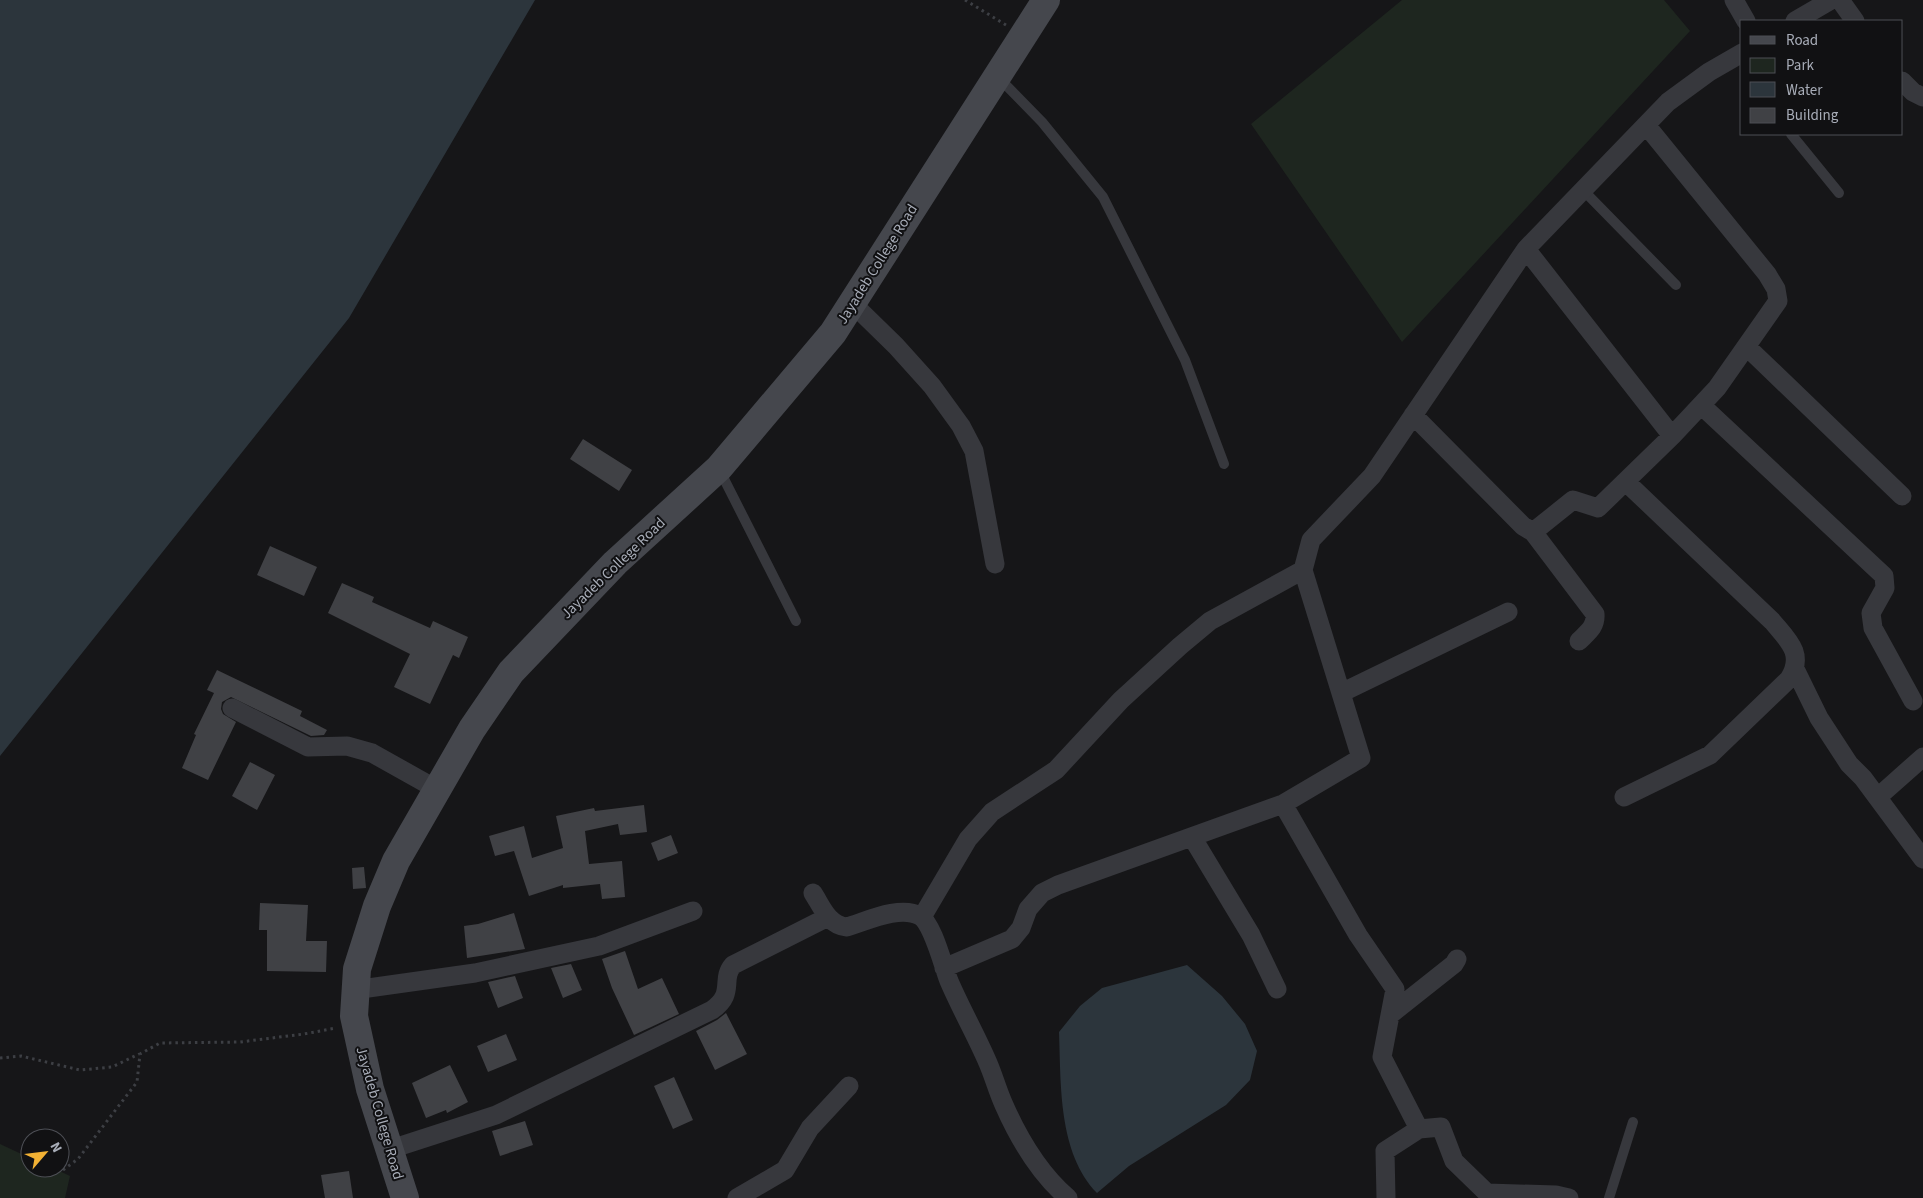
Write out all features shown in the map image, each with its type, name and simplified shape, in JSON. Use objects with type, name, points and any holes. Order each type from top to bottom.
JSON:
[{"type":"street","name":"Jayadeb College Road","points":[[405,1198],[391,1149],[370,1089],[356,1023],[354,990],[357,969],[381,897],[396,861],[472,729],[511,672],[615,563],[719,468],[833,333],[1046,0]]},
{"type":"street","points":[[1734,0],[1745,20]]},
{"type":"street","points":[[1797,20],[1831,0]]},
{"type":"street","points":[[1840,0],[1854,20]]},
{"type":"street","points":[[944,968],[1012,939],[1021,928],[1028,909],[1042,893],[1058,885],[1283,804],[1361,758],[1303,570],[1311,540],[1372,476],[1526,249],[1668,102],[1702,77],[1740,54]]},
{"type":"street","points":[[1903,82],[1913,92],[1923,97]]},
{"type":"street","points":[[1533,532],[1573,500],[1598,508],[1626,482],[1717,388],[1778,301],[1776,289],[1767,274],[1646,125]]},
{"type":"street","points":[[1526,249],[1672,436]]},
{"type":"street","points":[[852,303],[896,346],[932,386],[961,426],[974,451],[995,564]]},
{"type":"street","points":[[1747,347],[1902,496]]},
{"type":"street","points":[[1701,405],[1884,576],[1885,588],[1871,613],[1873,628],[1913,701]]},
{"type":"street","points":[[1413,416],[1523,526],[1533,532],[1595,614],[1596,621],[1593,628],[1579,641]]},
{"type":"street","points":[[1624,797],[1710,755],[1789,679],[1795,669],[1796,660],[1794,652],[1772,621],[1626,482]]},
{"type":"street","points":[[922,917],[968,839],[992,812],[1056,770],[1121,700],[1210,621],[1303,570]]},
{"type":"street","points":[[1341,693],[1508,612]]},
{"type":"street","points":[[1795,669],[1824,725],[1849,764],[1878,797],[1923,859]]},
{"type":"street","points":[[232,708],[308,747],[336,745],[367,751],[438,790]]},
{"type":"street","points":[[1878,797],[1923,757]]},
{"type":"street","points":[[1283,804],[1358,935],[1396,989],[1382,1057],[1419,1129]]},
{"type":"street","points":[[1192,838],[1250,935],[1277,989]]},
{"type":"street","points":[[814,893],[828,917],[838,926],[847,927],[897,913],[914,913],[922,917],[930,928],[962,1013],[988,1063],[1004,1106],[1029,1151],[1053,1185],[1068,1198]]},
{"type":"street","points":[[354,990],[475,973],[599,946],[693,911]]},
{"type":"street","points":[[391,1149],[496,1115],[712,1010],[725,997],[728,975],[733,965],[828,917]]},
{"type":"street","points":[[1391,1014],[1454,964],[1457,959]]},
{"type":"street","points":[[736,1198],[785,1170],[810,1128],[849,1086]]},
{"type":"street","points":[[1386,1198],[1386,1151],[1419,1129],[1441,1127],[1454,1161],[1486,1193],[1556,1195],[1569,1198]]},
{"type":"lane","points":[[997,76],[1042,122],[1103,197],[1185,360],[1224,464]]},
{"type":"lane","points":[[1792,135],[1839,193]]},
{"type":"lane","points":[[1583,190],[1676,285]]},
{"type":"lane","points":[[719,468],[735,496],[796,621]]},
{"type":"lane","points":[[1608,1198],[1633,1122]]},
{"type":"path","points":[[964,0],[1024,34]]},
{"type":"path","points":[[0,1058],[21,1056],[80,1070],[112,1067],[160,1043],[240,1042],[304,1034],[356,1023]]},
{"type":"path","points":[[70,1165],[78,1160],[137,1082],[140,1054]]},
{"type":"green space","points":[[1402,0],[1664,0],[1690,31],[1402,342],[1251,124]]},
{"type":"green space","points":[[0,1144],[20,1153],[20,1178],[70,1178],[65,1198],[0,1198]]},
{"type":"water","points":[[0,0],[535,0],[349,318],[0,756]]},
{"type":"water","points":[[1187,965],[1222,996],[1245,1024],[1257,1051],[1250,1080],[1226,1105],[1129,1166],[1097,1193],[1084,1177],[1068,1138],[1060,1073],[1059,1032],[1080,1006],[1102,988]]},
{"type":"building","points":[[583,439],[632,470],[619,491],[570,459]]},
{"type":"building","points":[[270,546],[317,567],[304,596],[257,575]]},
{"type":"building","points":[[342,583],[374,597],[372,602],[430,628],[433,621],[468,637],[459,658],[453,655],[430,704],[394,687],[410,654],[328,613]]},
{"type":"building","points":[[217,670],[302,711],[300,716],[327,730],[324,735],[311,736],[231,697],[222,702],[221,709],[223,714],[236,722],[208,780],[182,768],[196,735],[194,734],[214,693],[207,690]]},
{"type":"building","points":[[250,762],[275,775],[257,810],[232,796]]},
{"type":"building","points":[[644,805],[647,832],[620,835],[618,824],[585,831],[589,864],[622,861],[625,897],[602,899],[600,884],[563,888],[563,885],[529,896],[514,851],[495,856],[489,836],[524,826],[532,858],[563,848],[556,816],[594,808],[595,811]]},
{"type":"building","points":[[671,835],[678,853],[658,861],[651,843]]},
{"type":"building","points":[[364,867],[366,888],[353,889],[352,868]]},
{"type":"building","points":[[260,903],[308,905],[306,941],[327,941],[326,972],[267,971],[267,930],[259,930]]},
{"type":"building","points":[[514,913],[525,949],[467,958],[464,926],[478,924]]},
{"type":"building","points":[[625,951],[638,989],[662,978],[679,1014],[634,1035],[612,988],[602,959]]},
{"type":"building","points":[[571,964],[582,990],[563,998],[551,968]]},
{"type":"building","points":[[515,976],[523,998],[498,1008],[488,982]]},
{"type":"building","points":[[726,1013],[747,1054],[715,1070],[696,1031]]},
{"type":"building","points":[[506,1034],[517,1060],[488,1072],[477,1046]]},
{"type":"building","points":[[450,1065],[468,1102],[447,1113],[446,1110],[426,1118],[412,1083]]},
{"type":"building","points":[[674,1077],[693,1120],[673,1129],[654,1086]]},
{"type":"building","points":[[525,1121],[533,1145],[500,1156],[492,1131]]},
{"type":"building","points":[[349,1171],[353,1198],[325,1198],[321,1175]]}]
